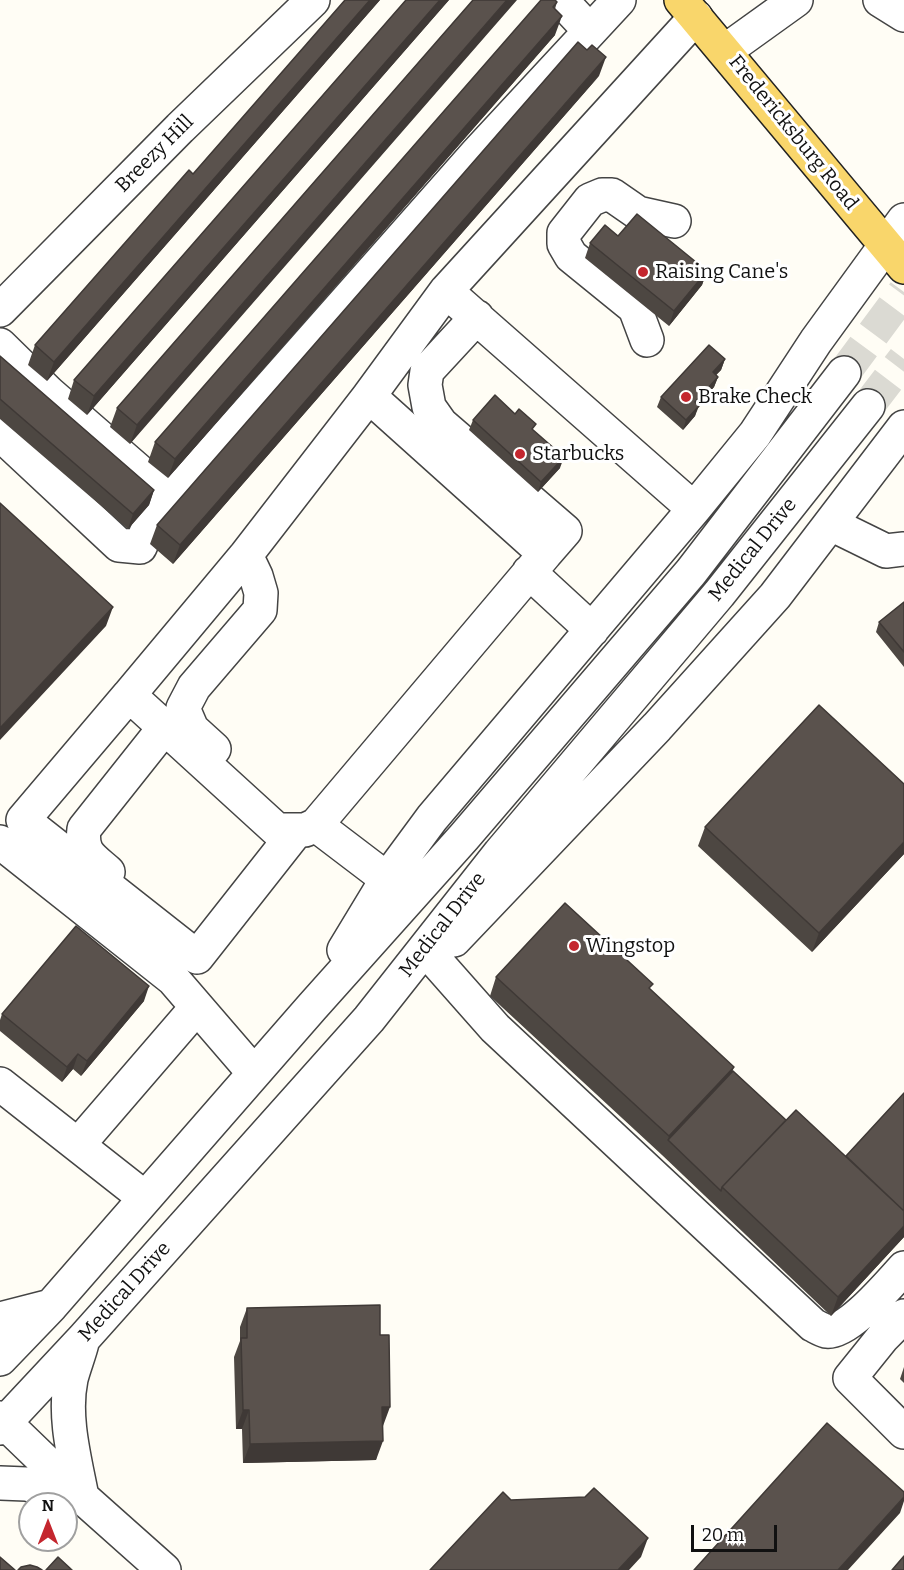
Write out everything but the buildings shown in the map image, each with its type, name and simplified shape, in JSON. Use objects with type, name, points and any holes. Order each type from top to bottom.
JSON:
[{"type":"main road","name":"Fredericksburg Road","points":[[688,8],[895,257]]},
{"type":"street","name":"Breezy Hill","points":[[0,310],[180,128],[313,0]]},
{"type":"street","points":[[561,0],[590,31]]},
{"type":"street","points":[[0,345],[49,393],[156,486],[182,487],[478,152],[619,0]]},
{"type":"street","points":[[725,51],[796,0]]},
{"type":"street","points":[[880,0],[904,15]]},
{"type":"street","points":[[186,949],[23,820],[246,555],[369,396],[446,291],[688,8]]},
{"type":"street","points":[[647,340],[635,308],[571,256],[564,244],[564,233],[590,200],[602,195],[612,195],[638,213],[674,221]]},
{"type":"street","points":[[312,1007],[355,930],[387,879],[432,818],[755,434],[816,340],[895,257],[904,220]]},
{"type":"street","points":[[446,291],[694,509]]},
{"type":"street","points":[[477,318],[427,371],[425,385],[429,407],[546,552],[592,630]]},
{"type":"street","name":"Medical Drive","points":[[0,1359],[51,1306],[464,837],[691,572],[844,373]]},
{"type":"street","points":[[369,396],[546,552]]},
{"type":"street","name":"Medical Drive","points":[[2,1423],[84,1338],[369,1019],[507,844],[719,594],[868,405]]},
{"type":"street","points":[[369,1019],[468,927],[657,727],[775,596],[904,427]]},
{"type":"street","points":[[0,434],[119,545],[140,547],[166,487]]},
{"type":"street","points":[[831,524],[886,551],[904,549]]},
{"type":"street","points":[[186,949],[306,828],[546,552]]},
{"type":"street","points":[[246,555],[261,593],[260,610],[194,687],[183,708],[192,729],[306,828],[387,879]]},
{"type":"street","points":[[129,695],[277,830],[306,828]]},
{"type":"street","points":[[165,727],[84,829],[82,843],[88,855],[168,921],[186,949]]},
{"type":"street","points":[[0,842],[173,979],[254,1073]]},
{"type":"street","points":[[434,958],[495,1028],[813,1325],[827,1331],[838,1329],[863,1312],[904,1268]]},
{"type":"street","points":[[78,1145],[197,1007]]},
{"type":"street","points":[[0,1084],[145,1198]]},
{"type":"street","points":[[0,1319],[51,1306]]},
{"type":"street","points":[[904,1316],[850,1378],[904,1432]]},
{"type":"street","points":[[82,1497],[74,1453],[69,1399],[71,1379],[84,1338]]},
{"type":"street","points":[[2,1423],[164,1570]]},
{"type":"street","points":[[0,1483],[26,1484],[82,1497]]},
{"type":"tunnel","points":[[844,373],[904,292]]},
{"type":"tunnel","points":[[868,406],[904,359]]},
{"type":"place","name":"Raising Cane's","points":[[643,272]]},
{"type":"place","name":"Brake Check","points":[[686,397]]},
{"type":"place","name":"Starbucks","points":[[520,454]]},
{"type":"place","name":"Wingstop","points":[[574,946]]}]
